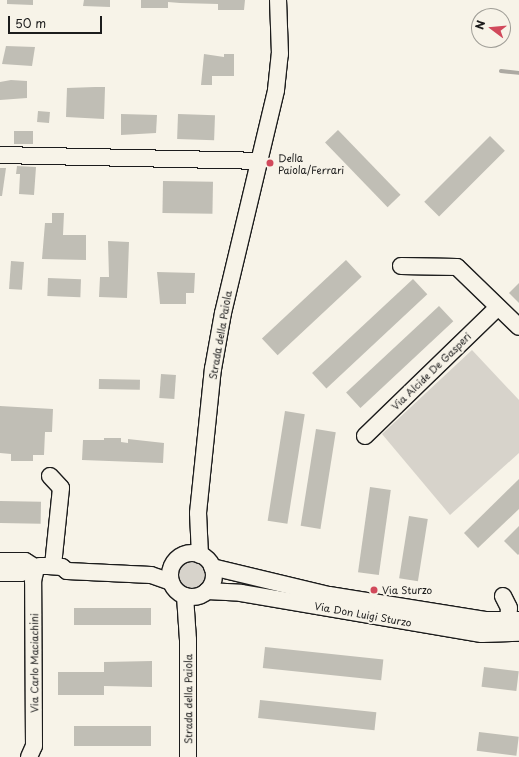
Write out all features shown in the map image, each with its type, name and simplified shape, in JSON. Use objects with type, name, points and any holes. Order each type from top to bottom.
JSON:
[{"type":"street","name":"Strada della Paiola","points":[[200,555],[198,513],[213,369],[223,313],[276,90],[280,54],[278,0]]},
{"type":"street","points":[[0,155],[260,161]]},
{"type":"street","points":[[401,266],[457,267],[519,327]]},
{"type":"street","name":"Via Alcide De Gasperi","points":[[365,436],[498,307]]},
{"type":"street","points":[[50,476],[61,488],[57,567]]},
{"type":"street","name":"Strada della Paiola","points":[[180,557],[198,513]]},
{"type":"street","points":[[0,573],[21,573],[36,568],[57,567],[67,571],[151,575],[171,582],[184,596],[205,593],[214,575],[212,567],[200,555],[180,557],[152,565],[68,561],[57,567]]},
{"type":"street","points":[[171,582],[171,568],[180,557]]},
{"type":"street","points":[[0,561],[26,561],[36,568]]},
{"type":"street","name":"Via Don Luigi Sturzo","points":[[212,567],[329,595],[485,620],[513,620]]},
{"type":"street","name":"Via Carlo Maciachini","points":[[29,757],[34,746],[33,581],[36,568]]},
{"type":"street","name":"Strada della Paiola","points":[[188,640],[205,593]]},
{"type":"street","name":"Via Don Luigi Sturzo","points":[[205,593],[241,593],[482,634],[519,633]]},
{"type":"street","name":"Strada della Paiola","points":[[184,596],[188,640],[188,757]]},
{"type":"street","points":[[513,620],[503,596],[519,602]]},
{"type":"shaded area","points":[[472,350],[519,400],[519,453],[450,515],[382,434]]},
{"type":"shaded area","points":[[192,562],[202,566],[206,576],[202,586],[192,590],[182,586],[178,576],[182,566]]},
{"type":"building","points":[[7,0],[33,0],[33,5],[7,4]]},
{"type":"building","points":[[84,0],[110,0],[110,7],[83,6]]},
{"type":"building","points":[[141,0],[245,0],[244,10],[218,10],[218,4],[168,2],[168,8],[141,8]]},
{"type":"building","points":[[6,46],[35,47],[32,66],[2,64]]},
{"type":"building","points":[[204,54],[224,57],[224,54],[234,54],[234,76],[212,76],[212,85],[201,85]]},
{"type":"building","points":[[11,80],[27,81],[27,98],[0,100],[0,82]]},
{"type":"building","points":[[105,87],[104,119],[66,117],[67,88]]},
{"type":"building","points":[[38,111],[50,112],[49,123],[37,122]]},
{"type":"building","points":[[121,114],[157,115],[156,133],[121,135]]},
{"type":"building","points":[[178,114],[215,115],[214,140],[177,139]]},
{"type":"building","points":[[338,130],[401,195],[388,207],[325,143]]},
{"type":"building","points":[[14,131],[33,131],[33,144],[14,144]]},
{"type":"building","points":[[490,136],[505,151],[439,217],[424,202]]},
{"type":"building","points":[[17,166],[36,167],[34,195],[19,194],[20,174],[16,174]]},
{"type":"building","points":[[0,168],[6,168],[2,196],[0,196]]},
{"type":"building","points":[[163,181],[213,182],[212,214],[162,213]]},
{"type":"building","points":[[52,213],[64,213],[63,235],[86,235],[86,260],[42,259],[45,223],[52,223]]},
{"type":"building","points":[[108,241],[129,242],[127,298],[99,297],[100,277],[109,277]]},
{"type":"building","points":[[346,260],[362,277],[278,355],[262,338]]},
{"type":"building","points":[[11,261],[24,262],[22,290],[9,289]]},
{"type":"building","points":[[157,272],[195,273],[194,293],[186,293],[186,304],[160,304]]},
{"type":"building","points":[[48,278],[81,279],[80,297],[47,296]]},
{"type":"building","points":[[413,279],[427,294],[326,388],[312,373]]},
{"type":"building","points":[[519,283],[519,303],[509,293]]},
{"type":"building","points":[[439,306],[453,321],[360,408],[346,393]]},
{"type":"building","points":[[161,374],[176,375],[174,399],[159,398]]},
{"type":"building","points":[[99,379],[140,380],[140,390],[99,389]]},
{"type":"building","points":[[0,406],[53,409],[52,432],[45,432],[44,455],[33,455],[33,461],[11,461],[11,454],[0,453]]},
{"type":"building","points":[[285,411],[305,414],[287,524],[268,521]]},
{"type":"building","points":[[316,429],[336,432],[320,529],[301,526]]},
{"type":"building","points":[[104,438],[121,438],[121,442],[128,443],[128,439],[164,443],[163,463],[82,460],[83,440],[104,440]]},
{"type":"building","points":[[519,479],[519,509],[478,548],[464,533]]},
{"type":"building","points":[[370,487],[391,490],[379,575],[358,572]]},
{"type":"building","points":[[0,501],[41,502],[41,524],[0,523]]},
{"type":"building","points":[[409,516],[428,519],[418,581],[399,578]]},
{"type":"building","points":[[519,526],[519,554],[518,555],[504,541]]},
{"type":"building","points":[[74,608],[151,608],[151,625],[74,625]]},
{"type":"building","points":[[265,647],[383,659],[381,680],[263,668]]},
{"type":"building","points":[[152,661],[152,687],[104,686],[104,695],[58,695],[58,672],[104,672],[104,662]]},
{"type":"building","points":[[484,667],[519,671],[516,691],[482,687]]},
{"type":"building","points":[[260,700],[376,712],[374,730],[258,718]]},
{"type":"building","points":[[74,726],[151,726],[151,746],[74,746]]},
{"type":"building","points":[[479,732],[519,737],[516,756],[477,751]]},
{"type":"waterway","points":[[501,71],[519,73]]},
{"type":"place","name":"Della Paiola/Ferrari","points":[[270,163]]},
{"type":"place","name":"Via Sturzo","points":[[374,590]]}]
